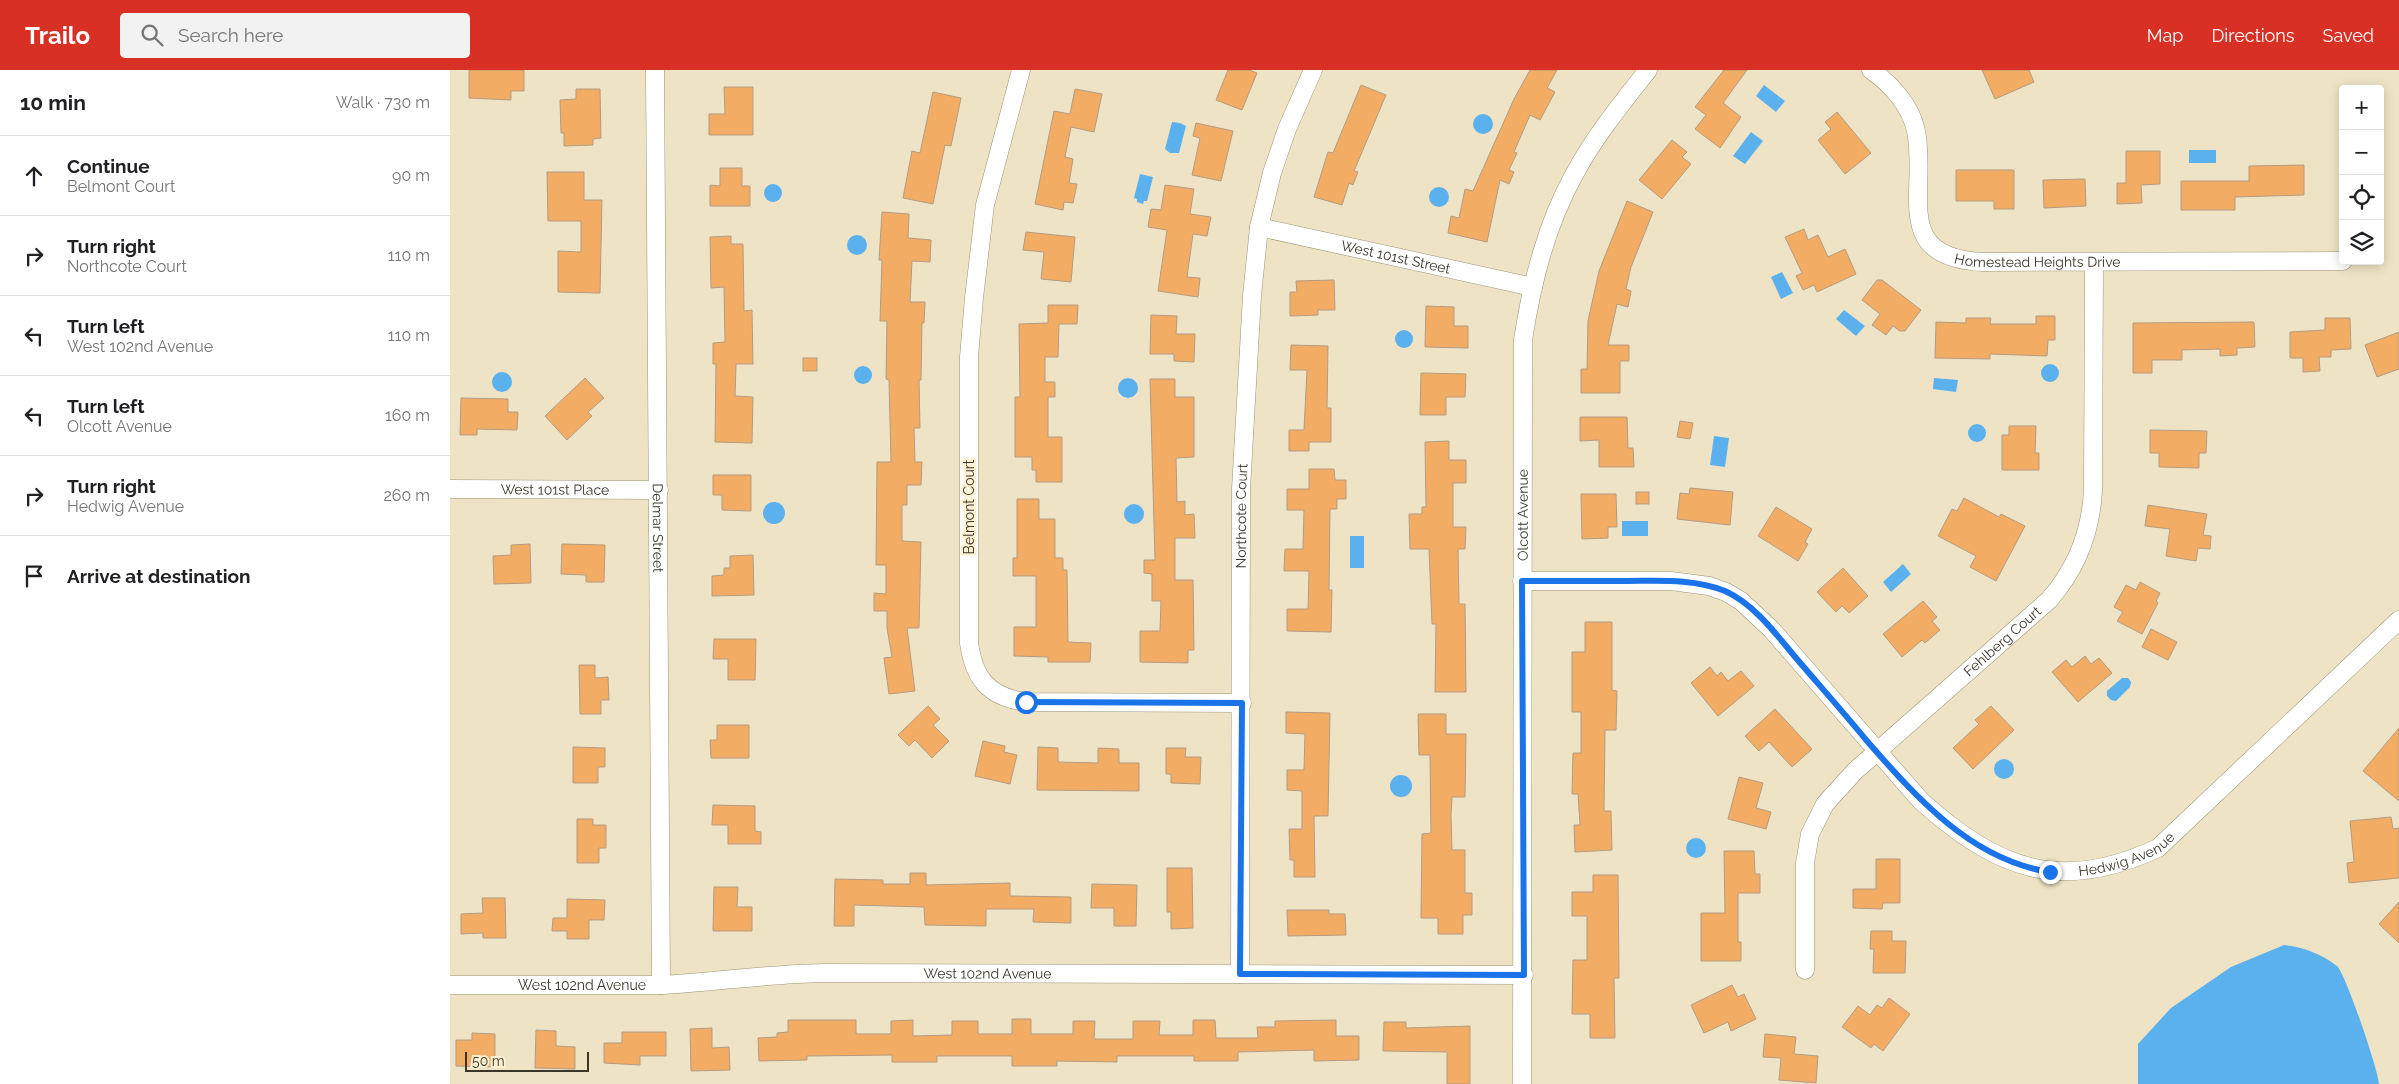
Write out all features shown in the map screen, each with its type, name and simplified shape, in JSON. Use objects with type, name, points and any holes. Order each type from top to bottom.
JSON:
[{"type":"street","name":"Delmar Street","points":[[655,70],[661,985]]},
{"type":"street","name":"Belmont Court","points":[[1021,70],[985,205],[969,357],[969,643],[972,662],[980,680],[992,690],[1010,700],[1242,703]]},
{"type":"street","name":"Northcote Court","points":[[1240,974],[1241,489],[1250,316],[1259,227],[1272,173],[1287,129],[1313,70]]},
{"type":"street","name":"Olcott Avenue","points":[[1522,1084],[1524,975],[1523,340],[1533,287],[1551,224],[1576,171],[1610,118],[1648,70]]},
{"type":"street","name":"Homestead Heights Drive","points":[[1872,70],[1894,90],[1912,118],[1918,143],[1918,215],[1921,229],[1936,250],[1947,257],[1971,262],[2339,261]]},
{"type":"street","name":"West 101st Street","points":[[1259,227],[1533,287]]},
{"type":"street","name":"Fehlberg Court","points":[[1805,970],[1804,864],[1810,834],[1816,818],[1832,793],[2049,600],[2077,562],[2088,526],[2093,490],[2094,262]]},
{"type":"street","name":"West 101st Place","points":[[450,489],[659,490]]},
{"type":"street","name":"Hedwig Avenue","points":[[1522,581],[1671,581],[1709,586],[1726,592],[1748,607],[1771,629],[1877,752],[1935,813],[1961,834],[1991,853],[2022,865],[2050,872],[2081,871],[2115,865],[2158,848],[2174,835],[2399,620]]},
{"type":"street","name":"West 102nd Avenue","points":[[450,985],[661,985],[801,974],[1524,975]]},
{"type":"water","points":[[1764,85],[1785,101],[1776,112],[1756,96]]},
{"type":"water","points":[[1483,114],[1490,117],[1493,124],[1490,131],[1483,134],[1476,131],[1473,124],[1476,117]]},
{"type":"water","points":[[1172,122],[1186,126],[1179,153],[1170,153],[1165,149]]},
{"type":"water","points":[[1751,132],[1763,141],[1745,164],[1733,156]]},
{"type":"water","points":[[2189,150],[2216,150],[2216,163],[2189,163]]},
{"type":"water","points":[[1140,174],[1153,177],[1147,201],[1144,201],[1143,204],[1137,202],[1137,199],[1134,198]]},
{"type":"water","points":[[769,184],[777,184],[782,189],[780,200],[769,202],[764,197],[764,189]]},
{"type":"water","points":[[1439,187],[1446,190],[1449,197],[1446,204],[1439,207],[1432,204],[1429,197],[1432,190]]},
{"type":"water","points":[[857,235],[864,238],[867,245],[864,252],[857,255],[850,252],[847,245],[850,238]]},
{"type":"water","points":[[1782,272],[1793,293],[1781,299],[1771,277]]},
{"type":"water","points":[[1844,310],[1865,326],[1856,336],[1836,319]]},
{"type":"water","points":[[1400,330],[1408,330],[1413,335],[1411,346],[1400,348],[1395,343],[1395,335]]},
{"type":"water","points":[[2050,364],[2056,367],[2059,373],[2056,379],[2050,382],[2044,379],[2041,373],[2044,367]]},
{"type":"water","points":[[859,366],[867,366],[872,371],[870,382],[859,384],[854,379],[854,371]]},
{"type":"water","points":[[502,372],[509,375],[512,382],[509,389],[502,392],[495,389],[492,382],[495,375]]},
{"type":"water","points":[[1128,378],[1135,381],[1138,388],[1135,395],[1128,398],[1121,395],[1118,388],[1121,381]]},
{"type":"water","points":[[1934,378],[1958,380],[1956,392],[1933,389]]},
{"type":"water","points":[[1973,424],[1981,424],[1986,429],[1984,440],[1973,442],[1968,437],[1968,429]]},
{"type":"water","points":[[1714,436],[1729,438],[1725,467],[1710,465]]},
{"type":"water","points":[[774,502],[782,505],[785,513],[782,521],[774,524],[766,521],[763,513],[766,505]]},
{"type":"water","points":[[1134,504],[1141,507],[1144,514],[1141,521],[1134,524],[1127,521],[1124,514],[1127,507]]},
{"type":"water","points":[[1622,521],[1648,521],[1648,536],[1622,536]]},
{"type":"water","points":[[1350,536],[1364,536],[1364,568],[1350,568]]},
{"type":"water","points":[[1903,564],[1911,574],[1891,592],[1883,582]]},
{"type":"water","points":[[2122,678],[2128,678],[2131,682],[2130,687],[2116,701],[2111,700],[2107,696],[2107,691]]},
{"type":"water","points":[[2004,759],[2011,762],[2014,769],[2011,776],[2004,779],[1997,776],[1994,769],[1997,762]]},
{"type":"water","points":[[1397,775],[1405,775],[1412,782],[1412,790],[1405,797],[1397,797],[1390,790],[1390,782]]},
{"type":"water","points":[[1696,838],[1703,841],[1706,848],[1703,855],[1696,858],[1689,855],[1686,848],[1689,841]]},
{"type":"water","points":[[2284,945],[2312,952],[2337,966],[2347,985],[2361,1023],[2374,1061],[2379,1084],[2138,1084],[2138,1044],[2171,1008],[2231,967]]},
{"type":"building","points":[[469,70],[524,70],[524,91],[511,91],[511,100],[469,98]]},
{"type":"building","points":[[1228,70],[1249,70],[1257,73],[1242,110],[1216,100]]},
{"type":"building","points":[[1530,70],[1557,70],[1547,88],[1555,92],[1540,120],[1530,115],[1514,152],[1517,153],[1509,170],[1514,172],[1509,184],[1500,180],[1487,242],[1448,233],[1451,216],[1459,218],[1465,189],[1473,191],[1514,99]]},
{"type":"building","points":[[1724,70],[1747,70],[1723,103],[1741,117],[1720,148],[1695,129],[1706,115],[1695,107]]},
{"type":"building","points":[[1982,70],[2029,70],[2034,82],[1995,99]]},
{"type":"building","points":[[1361,85],[1386,95],[1354,171],[1358,172],[1353,185],[1349,183],[1342,205],[1314,197],[1328,152],[1333,153]]},
{"type":"building","points":[[724,87],[753,87],[753,135],[709,135],[709,114],[725,114]]},
{"type":"building","points":[[576,89],[600,89],[601,138],[593,139],[593,145],[564,146],[564,133],[561,133],[560,100],[576,99]]},
{"type":"building","points":[[1075,89],[1102,94],[1094,132],[1071,127],[1065,157],[1073,159],[1069,183],[1077,184],[1073,203],[1064,202],[1063,210],[1035,204],[1054,111],[1070,114]]},
{"type":"building","points":[[933,92],[961,98],[951,146],[945,145],[933,204],[903,198],[912,151],[920,153]]},
{"type":"building","points":[[1837,112],[1871,153],[1845,174],[1818,140],[1831,129],[1825,122]]},
{"type":"building","points":[[1196,123],[1233,131],[1221,181],[1192,175],[1200,138],[1193,136]]},
{"type":"building","points":[[1672,140],[1687,152],[1682,157],[1691,164],[1662,199],[1639,180]]},
{"type":"building","points":[[2126,151],[2160,151],[2160,184],[2141,185],[2142,203],[2117,204],[2117,183],[2126,183]]},
{"type":"building","points":[[2304,165],[2304,195],[2235,197],[2235,210],[2181,210],[2181,181],[2249,181],[2249,166]]},
{"type":"building","points":[[720,168],[742,168],[742,186],[750,186],[750,206],[710,206],[710,185],[720,186]]},
{"type":"building","points":[[1956,170],[2014,170],[2014,209],[1994,209],[1994,201],[1956,201]]},
{"type":"building","points":[[547,172],[584,172],[584,200],[602,200],[600,293],[558,292],[558,251],[581,252],[581,221],[548,221]]},
{"type":"building","points":[[2085,179],[2086,206],[2044,208],[2043,180]]},
{"type":"building","points":[[1165,185],[1194,189],[1190,214],[1211,217],[1207,236],[1193,234],[1187,277],[1200,278],[1198,297],[1158,291],[1167,230],[1148,227],[1151,209],[1161,210]]},
{"type":"building","points":[[1627,201],[1653,212],[1631,267],[1626,289],[1631,291],[1628,307],[1617,304],[1608,345],[1629,345],[1629,361],[1620,361],[1620,393],[1581,393],[1581,369],[1587,369],[1588,321],[1599,271]]},
{"type":"building","points":[[882,212],[909,214],[908,238],[931,240],[930,262],[912,261],[910,302],[925,302],[924,323],[922,323],[921,380],[919,380],[920,428],[914,428],[915,462],[922,462],[921,485],[907,485],[907,505],[902,505],[902,541],[921,542],[919,628],[907,628],[915,691],[889,694],[884,658],[892,657],[887,628],[887,611],[874,611],[874,593],[886,594],[886,565],[876,565],[877,462],[891,462],[889,380],[886,379],[887,321],[880,321],[882,260],[879,260]]},
{"type":"building","points":[[1804,229],[1808,240],[1818,235],[1828,257],[1845,249],[1856,274],[1817,292],[1814,285],[1803,290],[1796,276],[1802,273],[1785,237]]},
{"type":"building","points":[[1026,232],[1075,237],[1071,282],[1041,279],[1044,252],[1023,250]]},
{"type":"building","points":[[731,236],[731,244],[743,244],[744,311],[752,310],[753,364],[736,364],[735,396],[753,397],[752,443],[715,442],[716,364],[713,364],[713,343],[725,342],[724,287],[711,288],[710,237]]},
{"type":"building","points":[[1334,280],[1335,310],[1318,310],[1318,315],[1290,316],[1290,292],[1297,292],[1296,281]]},
{"type":"building","points":[[1877,280],[1882,280],[1921,310],[1905,331],[1900,331],[1893,326],[1886,335],[1872,325],[1880,314],[1862,300]]},
{"type":"building","points":[[1048,305],[1078,305],[1077,324],[1059,324],[1058,357],[1045,357],[1045,382],[1055,382],[1055,397],[1048,397],[1048,437],[1062,437],[1062,482],[1036,482],[1036,470],[1032,470],[1032,457],[1015,457],[1015,397],[1020,397],[1019,324],[1048,323]]},
{"type":"building","points":[[1426,306],[1454,307],[1454,326],[1468,326],[1468,348],[1425,347]]},
{"type":"building","points":[[1151,315],[1177,316],[1176,334],[1195,334],[1194,362],[1174,361],[1174,354],[1150,354]]},
{"type":"building","points":[[2036,316],[2055,316],[2055,340],[2048,340],[2047,356],[1990,354],[1990,359],[1935,358],[1936,322],[1966,323],[1966,318],[1991,318],[1990,324],[2036,324]]},
{"type":"building","points":[[2325,318],[2350,318],[2351,349],[2331,350],[2331,357],[2319,357],[2320,371],[2303,372],[2303,358],[2290,358],[2290,332],[2325,330]]},
{"type":"building","points":[[2254,322],[2255,347],[2237,348],[2237,355],[2220,356],[2220,349],[2182,350],[2182,360],[2152,360],[2152,373],[2133,373],[2133,323]]},
{"type":"building","points":[[2399,332],[2399,369],[2377,377],[2365,345]]},
{"type":"building","points":[[1291,345],[1328,346],[1327,408],[1331,408],[1331,442],[1309,442],[1309,451],[1289,451],[1289,430],[1304,430],[1307,370],[1290,370]]},
{"type":"building","points":[[803,358],[817,358],[817,371],[803,371]]},
{"type":"building","points":[[1421,373],[1466,374],[1465,397],[1446,397],[1446,415],[1420,415]]},
{"type":"building","points":[[585,378],[604,398],[588,412],[592,416],[567,440],[545,416]]},
{"type":"building","points":[[1150,379],[1175,379],[1175,397],[1194,397],[1194,457],[1176,458],[1177,502],[1185,501],[1185,515],[1194,514],[1195,538],[1175,538],[1175,580],[1193,580],[1194,650],[1188,650],[1188,663],[1140,662],[1140,631],[1160,631],[1161,601],[1152,601],[1152,574],[1144,573],[1144,560],[1155,560]]},
{"type":"building","points":[[461,398],[508,399],[508,412],[518,412],[517,430],[477,429],[477,435],[460,435]]},
{"type":"building","points":[[1580,417],[1627,417],[1628,448],[1633,448],[1634,467],[1599,467],[1599,440],[1580,441]]},
{"type":"building","points":[[1680,421],[1693,423],[1690,439],[1677,437]]},
{"type":"building","points":[[2009,426],[2036,426],[2035,453],[2039,453],[2039,470],[2002,470],[2002,435],[2009,435]]},
{"type":"building","points":[[2150,430],[2207,431],[2206,453],[2199,453],[2199,468],[2159,467],[2159,453],[2150,453]]},
{"type":"building","points":[[1449,441],[1449,460],[1466,460],[1466,483],[1453,483],[1453,527],[1466,527],[1465,549],[1458,549],[1459,604],[1465,604],[1466,692],[1435,692],[1436,624],[1432,624],[1429,549],[1410,549],[1409,514],[1422,514],[1422,507],[1426,507],[1425,442]]},
{"type":"building","points":[[1309,469],[1334,469],[1335,480],[1346,480],[1346,499],[1337,499],[1337,509],[1330,509],[1329,590],[1332,590],[1331,632],[1287,631],[1287,609],[1308,609],[1309,571],[1284,571],[1285,549],[1303,549],[1304,510],[1287,510],[1287,489],[1309,489]]},
{"type":"building","points":[[713,475],[751,475],[751,511],[722,510],[722,495],[713,495]]},
{"type":"building","points":[[1690,488],[1733,492],[1730,525],[1677,519],[1680,493],[1689,494]]},
{"type":"building","points":[[1636,492],[1649,492],[1649,504],[1636,504]]},
{"type":"building","points":[[1581,494],[1616,494],[1617,527],[1608,527],[1608,538],[1582,539]]},
{"type":"building","points":[[1964,498],[1999,517],[2001,514],[2025,526],[1996,581],[1970,567],[1976,556],[1938,536],[1952,509],[1957,511]]},
{"type":"building","points":[[1017,499],[1039,499],[1039,519],[1055,519],[1055,558],[1063,558],[1063,570],[1067,570],[1068,642],[1091,643],[1090,662],[1048,662],[1048,657],[1014,656],[1014,627],[1036,627],[1036,576],[1013,576],[1013,558],[1017,558]]},
{"type":"building","points":[[2148,505],[2207,514],[2203,535],[2211,536],[2210,549],[2198,548],[2196,561],[2166,556],[2170,529],[2145,526]]},
{"type":"building","points":[[1776,507],[1812,529],[1805,542],[1808,544],[1798,561],[1758,536]]},
{"type":"building","points":[[530,544],[531,583],[494,584],[493,556],[511,555],[511,545]]},
{"type":"building","points":[[562,544],[605,545],[604,582],[586,582],[586,575],[561,574]]},
{"type":"building","points":[[753,555],[754,595],[712,596],[712,576],[724,575],[724,568],[730,568],[730,556]]},
{"type":"building","points":[[1843,568],[1868,596],[1849,613],[1842,606],[1836,612],[1817,592]]},
{"type":"building","points":[[2140,582],[2160,593],[2156,601],[2158,603],[2142,634],[2117,621],[2123,612],[2114,607],[2126,585],[2136,590]]},
{"type":"building","points":[[1923,601],[1937,617],[1932,621],[1940,630],[1925,643],[1922,640],[1902,657],[1883,634]]},
{"type":"building","points":[[1585,622],[1612,622],[1612,690],[1617,691],[1616,730],[1605,730],[1604,811],[1611,811],[1612,850],[1575,852],[1574,825],[1580,825],[1578,794],[1572,794],[1573,753],[1581,753],[1581,712],[1572,712],[1572,652],[1585,652]]},
{"type":"building","points":[[2151,629],[2177,642],[2168,660],[2142,647]]},
{"type":"building","points":[[714,639],[756,639],[755,680],[728,680],[728,659],[713,659]]},
{"type":"building","points":[[2085,656],[2091,664],[2099,658],[2112,673],[2078,702],[2052,672],[2066,660],[2072,667]]},
{"type":"building","points":[[579,665],[595,665],[595,678],[608,677],[609,700],[601,700],[601,714],[580,714]]},
{"type":"building","points":[[1710,667],[1717,676],[1721,672],[1728,681],[1741,671],[1754,686],[1718,716],[1691,683]]},
{"type":"building","points":[[928,706],[940,719],[933,725],[949,741],[932,758],[915,740],[909,746],[898,735]]},
{"type":"building","points":[[1991,706],[2014,730],[1973,769],[1953,748],[1979,724],[1975,720]]},
{"type":"building","points":[[1775,709],[1812,749],[1792,767],[1769,742],[1759,751],[1745,736]]},
{"type":"building","points":[[1286,712],[1330,713],[1328,816],[1314,816],[1315,877],[1294,877],[1294,860],[1290,860],[1289,829],[1302,829],[1302,791],[1287,790],[1287,770],[1304,770],[1305,734],[1286,733]]},
{"type":"building","points":[[1418,714],[1446,714],[1446,734],[1466,734],[1465,797],[1452,797],[1451,815],[1452,850],[1465,850],[1465,893],[1472,893],[1472,915],[1463,915],[1463,934],[1438,934],[1438,918],[1421,918],[1422,834],[1431,833],[1430,755],[1419,755]]},
{"type":"building","points":[[717,725],[749,725],[749,758],[711,758],[710,740],[717,740]]},
{"type":"building","points":[[2399,728],[2399,801],[2363,771]]},
{"type":"building","points":[[983,741],[1005,746],[1004,752],[1017,755],[1010,784],[975,776]]},
{"type":"building","points":[[573,747],[605,748],[605,767],[598,767],[598,783],[573,783]]},
{"type":"building","points":[[1038,747],[1058,748],[1058,762],[1098,763],[1098,748],[1119,749],[1119,763],[1139,763],[1139,791],[1037,790]]},
{"type":"building","points":[[1166,748],[1186,748],[1185,757],[1201,757],[1200,784],[1171,783],[1171,774],[1166,774]]},
{"type":"building","points":[[1739,777],[1763,783],[1756,808],[1771,812],[1766,829],[1728,819]]},
{"type":"building","points":[[713,805],[755,806],[755,831],[761,832],[761,844],[728,844],[728,825],[712,825]]},
{"type":"building","points":[[2391,817],[2393,829],[2399,828],[2399,878],[2349,883],[2347,863],[2354,862],[2350,821]]},
{"type":"building","points":[[577,819],[593,819],[593,825],[606,825],[606,848],[599,848],[599,863],[577,863]]},
{"type":"building","points":[[1724,851],[1754,851],[1755,874],[1760,874],[1760,893],[1738,893],[1738,942],[1741,942],[1741,961],[1701,961],[1701,913],[1725,913]]},
{"type":"building","points":[[1876,859],[1900,859],[1900,903],[1883,903],[1882,909],[1853,908],[1853,889],[1876,889]]},
{"type":"building","points":[[1167,868],[1192,868],[1193,928],[1171,929],[1171,912],[1167,912]]},
{"type":"building","points":[[910,873],[926,873],[926,885],[1010,883],[1010,896],[1071,897],[1071,923],[1033,922],[1034,909],[986,909],[986,926],[925,925],[924,907],[854,905],[854,926],[834,926],[835,879],[883,880],[883,884],[910,884]]},
{"type":"building","points":[[1593,875],[1618,875],[1619,978],[1614,978],[1615,1038],[1590,1038],[1590,1014],[1572,1014],[1573,960],[1587,960],[1587,916],[1572,916],[1572,892],[1593,892]]},
{"type":"building","points":[[1092,884],[1137,885],[1136,926],[1114,926],[1114,908],[1091,908]]},
{"type":"building","points":[[714,887],[738,887],[737,907],[752,907],[752,931],[713,931]]},
{"type":"building","points":[[482,898],[505,898],[506,938],[483,938],[483,933],[461,934],[461,914],[483,913]]},
{"type":"building","points":[[567,899],[605,900],[604,920],[589,920],[589,939],[567,939],[567,931],[552,931],[553,918],[567,918]]},
{"type":"building","points":[[2399,902],[2399,943],[2379,924]]},
{"type":"building","points":[[1287,910],[1329,910],[1329,914],[1345,914],[1346,935],[1288,936]]},
{"type":"building","points":[[1871,931],[1892,931],[1892,941],[1906,941],[1905,973],[1873,973],[1874,949],[1870,949]]},
{"type":"building","points":[[1732,985],[1738,997],[1744,994],[1756,1019],[1731,1031],[1728,1022],[1704,1033],[1691,1005]]},
{"type":"building","points":[[1889,998],[1910,1014],[1883,1051],[1874,1044],[1871,1048],[1842,1027],[1858,1006],[1870,1015],[1877,1005],[1882,1008]]},
{"type":"building","points":[[1012,1019],[1031,1019],[1031,1034],[1073,1034],[1073,1021],[1095,1021],[1094,1039],[1133,1039],[1133,1021],[1160,1021],[1159,1035],[1193,1035],[1193,1020],[1215,1020],[1216,1038],[1258,1038],[1257,1027],[1275,1027],[1275,1021],[1336,1020],[1336,1036],[1359,1036],[1359,1060],[1314,1061],[1314,1050],[1238,1052],[1238,1061],[1194,1061],[1194,1056],[1117,1056],[1117,1062],[1057,1061],[1057,1066],[1012,1066],[1012,1056],[937,1056],[937,1062],[892,1062],[892,1055],[807,1056],[807,1060],[759,1061],[758,1038],[777,1037],[777,1033],[788,1032],[788,1020],[856,1020],[856,1034],[891,1034],[891,1021],[913,1020],[913,1036],[952,1035],[952,1021],[978,1021],[978,1034],[1012,1034]]},
{"type":"building","points":[[1384,1022],[1406,1022],[1406,1028],[1470,1026],[1470,1084],[1447,1084],[1447,1052],[1383,1051]]},
{"type":"building","points":[[712,1028],[712,1048],[729,1047],[730,1070],[691,1071],[690,1029]]},
{"type":"building","points":[[536,1030],[556,1031],[556,1046],[575,1047],[575,1069],[535,1068]]},
{"type":"building","points":[[622,1032],[666,1032],[666,1056],[640,1056],[640,1065],[604,1063],[604,1043],[622,1043]]},
{"type":"building","points":[[472,1033],[495,1034],[495,1067],[456,1066],[456,1040],[472,1040]]},
{"type":"building","points":[[1765,1034],[1796,1037],[1794,1054],[1818,1056],[1816,1083],[1779,1080],[1781,1058],[1763,1057]]},
{"type":"route","points":[[1026,702],[1242,703],[1240,974],[1524,975],[1522,581],[1691,582],[1726,592],[1741,601],[1771,629],[1921,801],[1961,834],[1991,853],[2037,870],[2050,872]]}]
